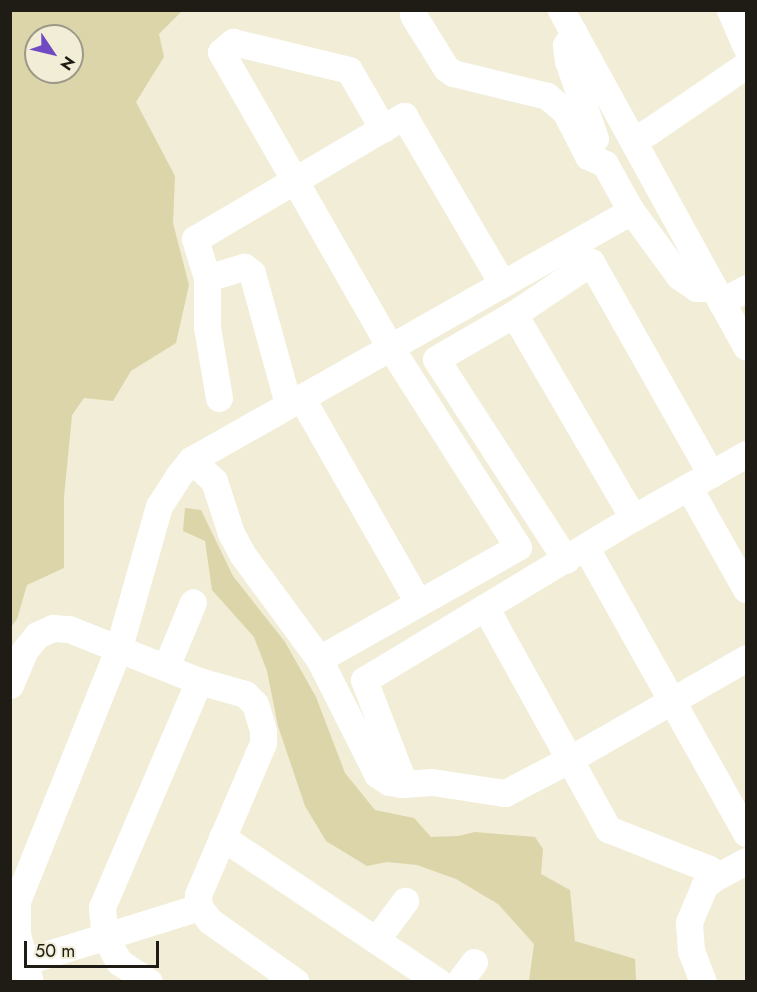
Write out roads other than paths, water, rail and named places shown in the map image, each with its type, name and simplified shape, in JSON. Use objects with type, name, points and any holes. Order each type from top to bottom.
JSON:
[{"type":"street","points":[[730,10],[747,47]]},
{"type":"street","points":[[413,15],[446,68],[453,73],[547,96],[565,111],[588,156],[605,164]]},
{"type":"street","points":[[569,18],[566,45],[568,61],[605,164],[630,208],[680,276],[696,288],[717,295],[747,288]]},
{"type":"street","points":[[569,18],[747,347]]},
{"type":"street","points":[[319,659],[518,547],[390,347],[220,52],[233,42],[349,70],[383,129]]},
{"type":"street","points":[[633,140],[747,65]]},
{"type":"street","points":[[219,398],[207,327],[207,278],[195,239],[404,116],[502,283]]},
{"type":"street","points":[[199,907],[105,937],[22,970],[17,934],[17,901],[119,647],[159,506],[191,460],[621,217],[630,208]]},
{"type":"street","points":[[747,589],[700,481],[591,262],[514,314],[436,360],[576,554],[673,700],[747,834]]},
{"type":"street","points":[[207,278],[244,267],[252,273],[295,401],[418,602]]},
{"type":"street","points":[[514,314],[633,518]]},
{"type":"street","points":[[400,784],[401,776],[364,680],[633,518],[747,454]]},
{"type":"street","points":[[191,460],[214,481],[231,533],[242,554],[319,659],[377,774],[389,782],[400,784],[432,782],[506,793],[747,658]]},
{"type":"street","points":[[166,666],[193,602]]},
{"type":"street","points":[[485,607],[608,829],[709,869],[714,878]]},
{"type":"street","points":[[10,685],[25,650],[37,635],[53,628],[69,629],[119,647],[199,681],[245,694],[255,704],[263,731],[262,743],[198,895],[199,907],[210,921],[296,981]]},
{"type":"street","points":[[149,981],[119,962],[105,937],[102,908],[199,681]]},
{"type":"street","points":[[222,837],[439,981]]},
{"type":"street","points":[[703,981],[691,951],[689,921],[704,886],[714,878],[747,861]]},
{"type":"street","points":[[376,940],[405,901]]}]
